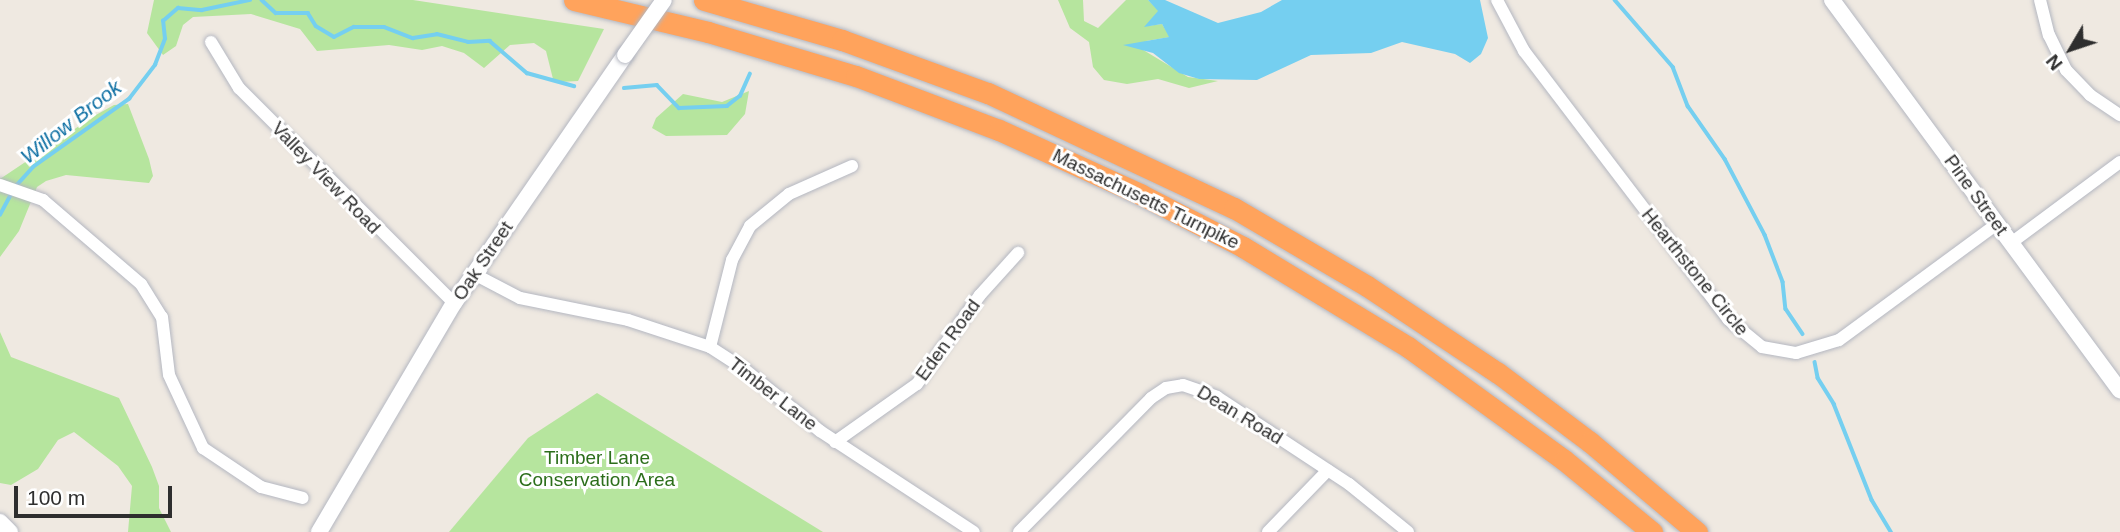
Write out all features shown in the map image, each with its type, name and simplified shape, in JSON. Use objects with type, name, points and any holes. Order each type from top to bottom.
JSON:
[{"type":"highway","name":"Massachusetts Turnpike","points":[[574,0],[708,32],[880,84],[1035,145],[1163,205],[1310,285],[1440,369],[1564,460],[1652,532]]},
{"type":"highway","name":"Massachusetts Turnpike","points":[[704,0],[842,40],[988,93],[1234,208],[1367,286],[1487,365],[1590,442],[1697,532]]},
{"type":"main road","name":"Oak Street","points":[[319,532],[454,303],[664,0]]},
{"type":"main road","name":"Pine Street","points":[[1832,0],[2120,390]]},
{"type":"main road","points":[[0,522],[10,532]]},
{"type":"street","name":"Hearthstone Circle","points":[[1497,0],[1524,51],[1728,319],[1762,347],[1796,353],[1839,341],[1997,224]]},
{"type":"street","points":[[2040,0],[2049,35],[2066,69],[2090,95],[2120,115]]},
{"type":"street","name":"Valley View Road","points":[[211,42],[239,88],[454,303]]},
{"type":"street","points":[[2011,243],[2120,162]]},
{"type":"street","points":[[710,347],[729,270],[750,226],[789,194],[852,166]]},
{"type":"street","points":[[0,185],[43,200],[150,295],[165,328],[173,387],[203,448],[261,487],[303,499]]},
{"type":"street","name":"Eden Road","points":[[835,442],[917,384],[974,303],[1018,253]]},
{"type":"street","name":"Timber Lane","points":[[474,274],[520,298],[628,320],[710,347],[744,369],[835,442],[974,532]]},
{"type":"street","name":"Dean Road","points":[[1019,532],[1151,398],[1175,386],[1199,388],[1217,397],[1328,470],[1408,532]]},
{"type":"street","points":[[1268,532],[1328,470]]},
{"type":"green space","points":[[154,0],[413,0],[604,29],[578,81],[559,82],[553,79],[546,51],[534,43],[510,45],[484,68],[464,53],[442,46],[422,50],[389,45],[317,51],[300,29],[251,14],[193,17],[183,25],[176,46],[163,55],[147,33]]},
{"type":"green space","points":[[1058,0],[1083,0],[1084,21],[1098,28],[1126,0],[1148,0],[1159,11],[1147,26],[1162,24],[1170,37],[1146,41],[1140,48],[1188,77],[1218,81],[1189,88],[1158,79],[1127,84],[1104,80],[1093,67],[1089,42],[1070,28]]},
{"type":"green space","points":[[749,91],[745,114],[727,135],[666,136],[652,128],[656,118],[683,94],[722,102]]},
{"type":"green space","points":[[128,104],[149,159],[153,176],[149,183],[66,175],[46,181],[37,187],[19,231],[0,257],[0,179],[94,116],[114,105]]},
{"type":"green space","points":[[0,332],[11,357],[119,398],[152,467],[159,486],[159,508],[171,532],[128,532],[132,486],[118,466],[74,432],[58,440],[38,469],[11,485],[0,483]]},
{"type":"green space","name":"Timber Lane Conservation Area","points":[[597,393],[823,532],[449,532],[528,438]]},
{"type":"water","points":[[1148,0],[1165,0],[1218,23],[1261,12],[1282,0],[1480,0],[1488,38],[1481,54],[1470,63],[1455,54],[1402,42],[1371,53],[1311,55],[1257,80],[1199,79],[1179,73],[1153,53],[1123,45],[1169,37],[1162,24],[1144,27],[1158,11]]},
{"type":"waterway","name":"Willow Brook","points":[[16,186],[33,167],[129,99],[155,65],[165,39],[163,21],[178,8],[202,10],[250,0]]},
{"type":"waterway","name":"Willow Brook","points":[[262,0],[276,13],[308,13],[316,26],[334,37],[354,27],[384,27],[413,38],[437,34],[468,42],[490,41],[527,73],[574,86]]},
{"type":"waterway","points":[[1615,0],[1673,67],[1688,106],[1725,159],[1765,235],[1783,282],[1786,309],[1803,334]]},
{"type":"waterway","name":"Willow Brook","points":[[624,88],[657,85],[679,108],[727,106],[740,96],[750,74]]},
{"type":"waterway","name":"Willow Brook","points":[[0,215],[12,192]]},
{"type":"waterway","points":[[1815,362],[1818,378],[1834,404],[1872,500],[1891,532]]}]
